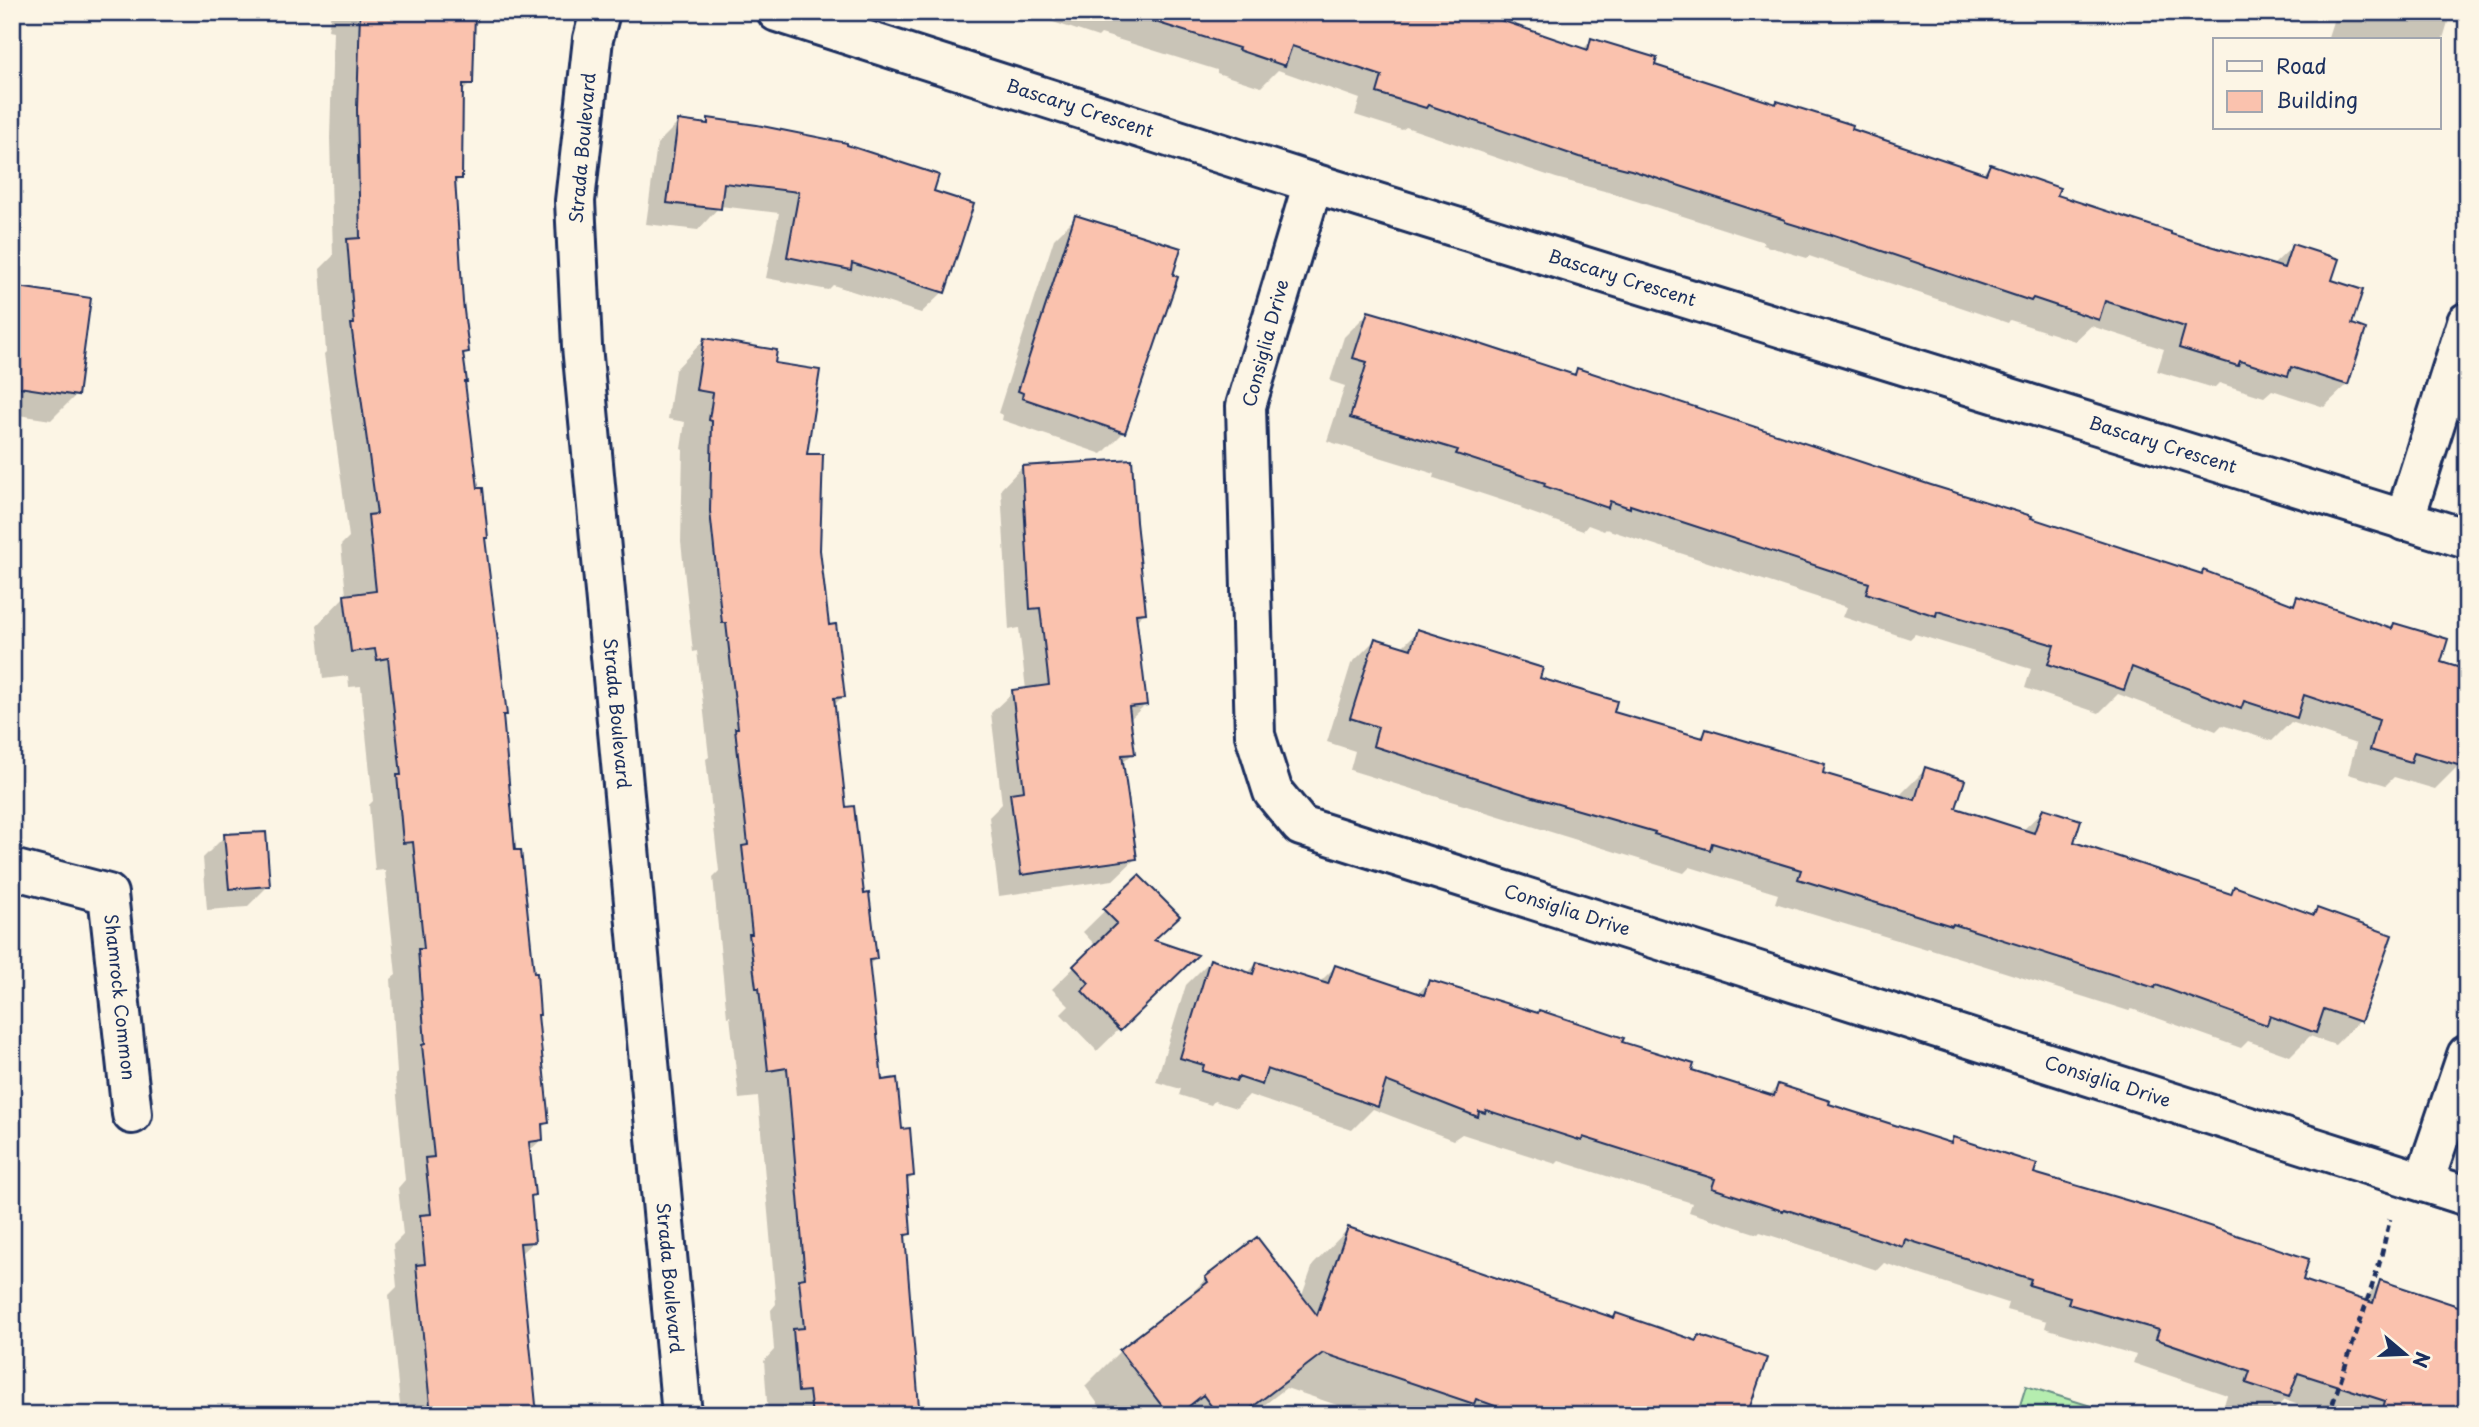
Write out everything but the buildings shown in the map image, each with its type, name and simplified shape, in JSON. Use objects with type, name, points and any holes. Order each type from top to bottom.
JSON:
[{"type":"street","name":"Strada Boulevard","points":[[600,12],[593,39],[575,201],[582,346],[682,1415]]},
{"type":"street","name":"Bascary Crescent","points":[[777,12],[1313,183],[2467,539]]},
{"type":"street","name":"Consiglia Drive","points":[[1313,183],[1246,406],[1255,735],[1273,792],[1301,826],[2467,1196]]},
{"type":"street","points":[[2404,521],[2467,322]]},
{"type":"street","name":"Shamrock Common","points":[[12,869],[108,894],[132,1114]]},
{"type":"street","points":[[2413,1178],[2467,1055]]},
{"type":"path","points":[[2329,1415],[2379,1265],[2413,1178]]},
{"type":"green space","points":[[2026,1386],[2120,1415],[2017,1415]]}]
